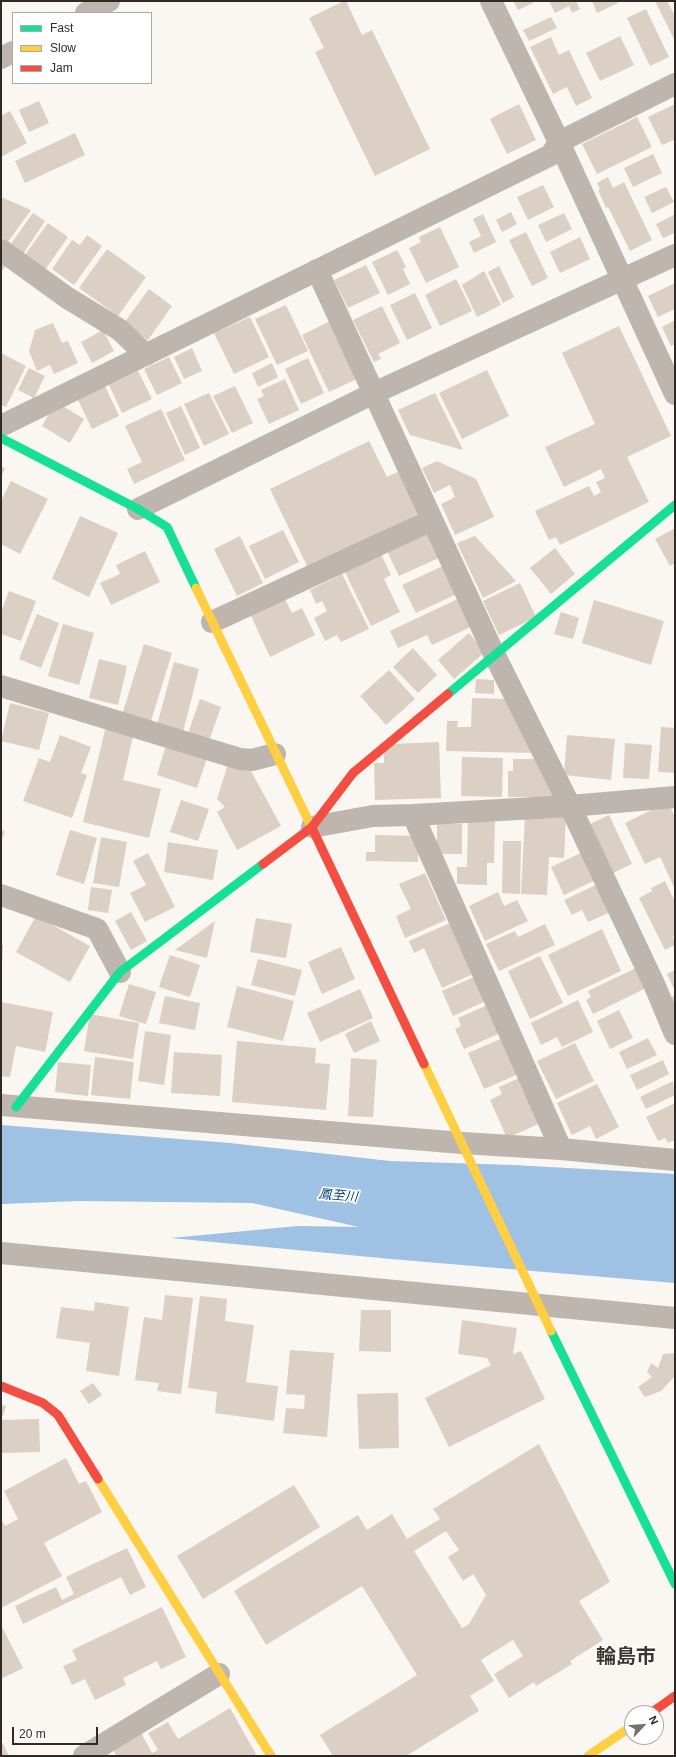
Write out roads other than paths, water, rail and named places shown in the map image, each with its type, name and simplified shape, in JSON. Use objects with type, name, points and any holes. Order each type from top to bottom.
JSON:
[{"type":"street","points":[[88,12],[108,1]]},
{"type":"street","points":[[492,1],[559,142],[675,394]]},
{"type":"street","points":[[1,58],[12,52]]},
{"type":"street","points":[[1,426],[551,155],[559,142],[675,84]]},
{"type":"street","points":[[1,250],[66,297],[120,330],[146,355]]},
{"type":"street","points":[[138,509],[374,393],[675,255]]},
{"type":"street","points":[[317,270],[494,654],[570,806],[654,984],[675,1034]]},
{"type":"street","points":[[1,438],[138,509],[167,528],[275,754],[312,827],[538,1304],[675,1584]]},
{"type":"street","points":[[8,1106],[120,972],[312,827],[353,773],[494,654],[675,505]]},
{"type":"street","points":[[212,622],[432,520]]},
{"type":"street","points":[[1,686],[240,759],[252,760],[275,754]]},
{"type":"street","points":[[312,827],[373,816],[570,806],[675,797]]},
{"type":"street","points":[[413,815],[561,1148]]},
{"type":"street","points":[[1,895],[97,930],[120,972]]},
{"type":"street","points":[[8,1106],[462,1143],[561,1148],[675,1160]]},
{"type":"street","points":[[1,1253],[675,1318]]},
{"type":"street","points":[[1,1386],[43,1403],[58,1415],[271,1756]]},
{"type":"street","points":[[84,1756],[219,1674]]},
{"type":"street","points":[[662,1705],[675,1696]]},
{"type":"street","points":[[588,1756],[624,1731]]},
{"type":"water","name":"鳳至川","points":[[1,1125],[230,1143],[390,1161],[513,1165],[675,1174],[675,1283],[391,1259],[171,1238],[298,1226],[359,1227],[252,1203],[79,1201],[1,1204]]},
{"type":"district","name":"輪島市","points":[[626,1657]]}]
